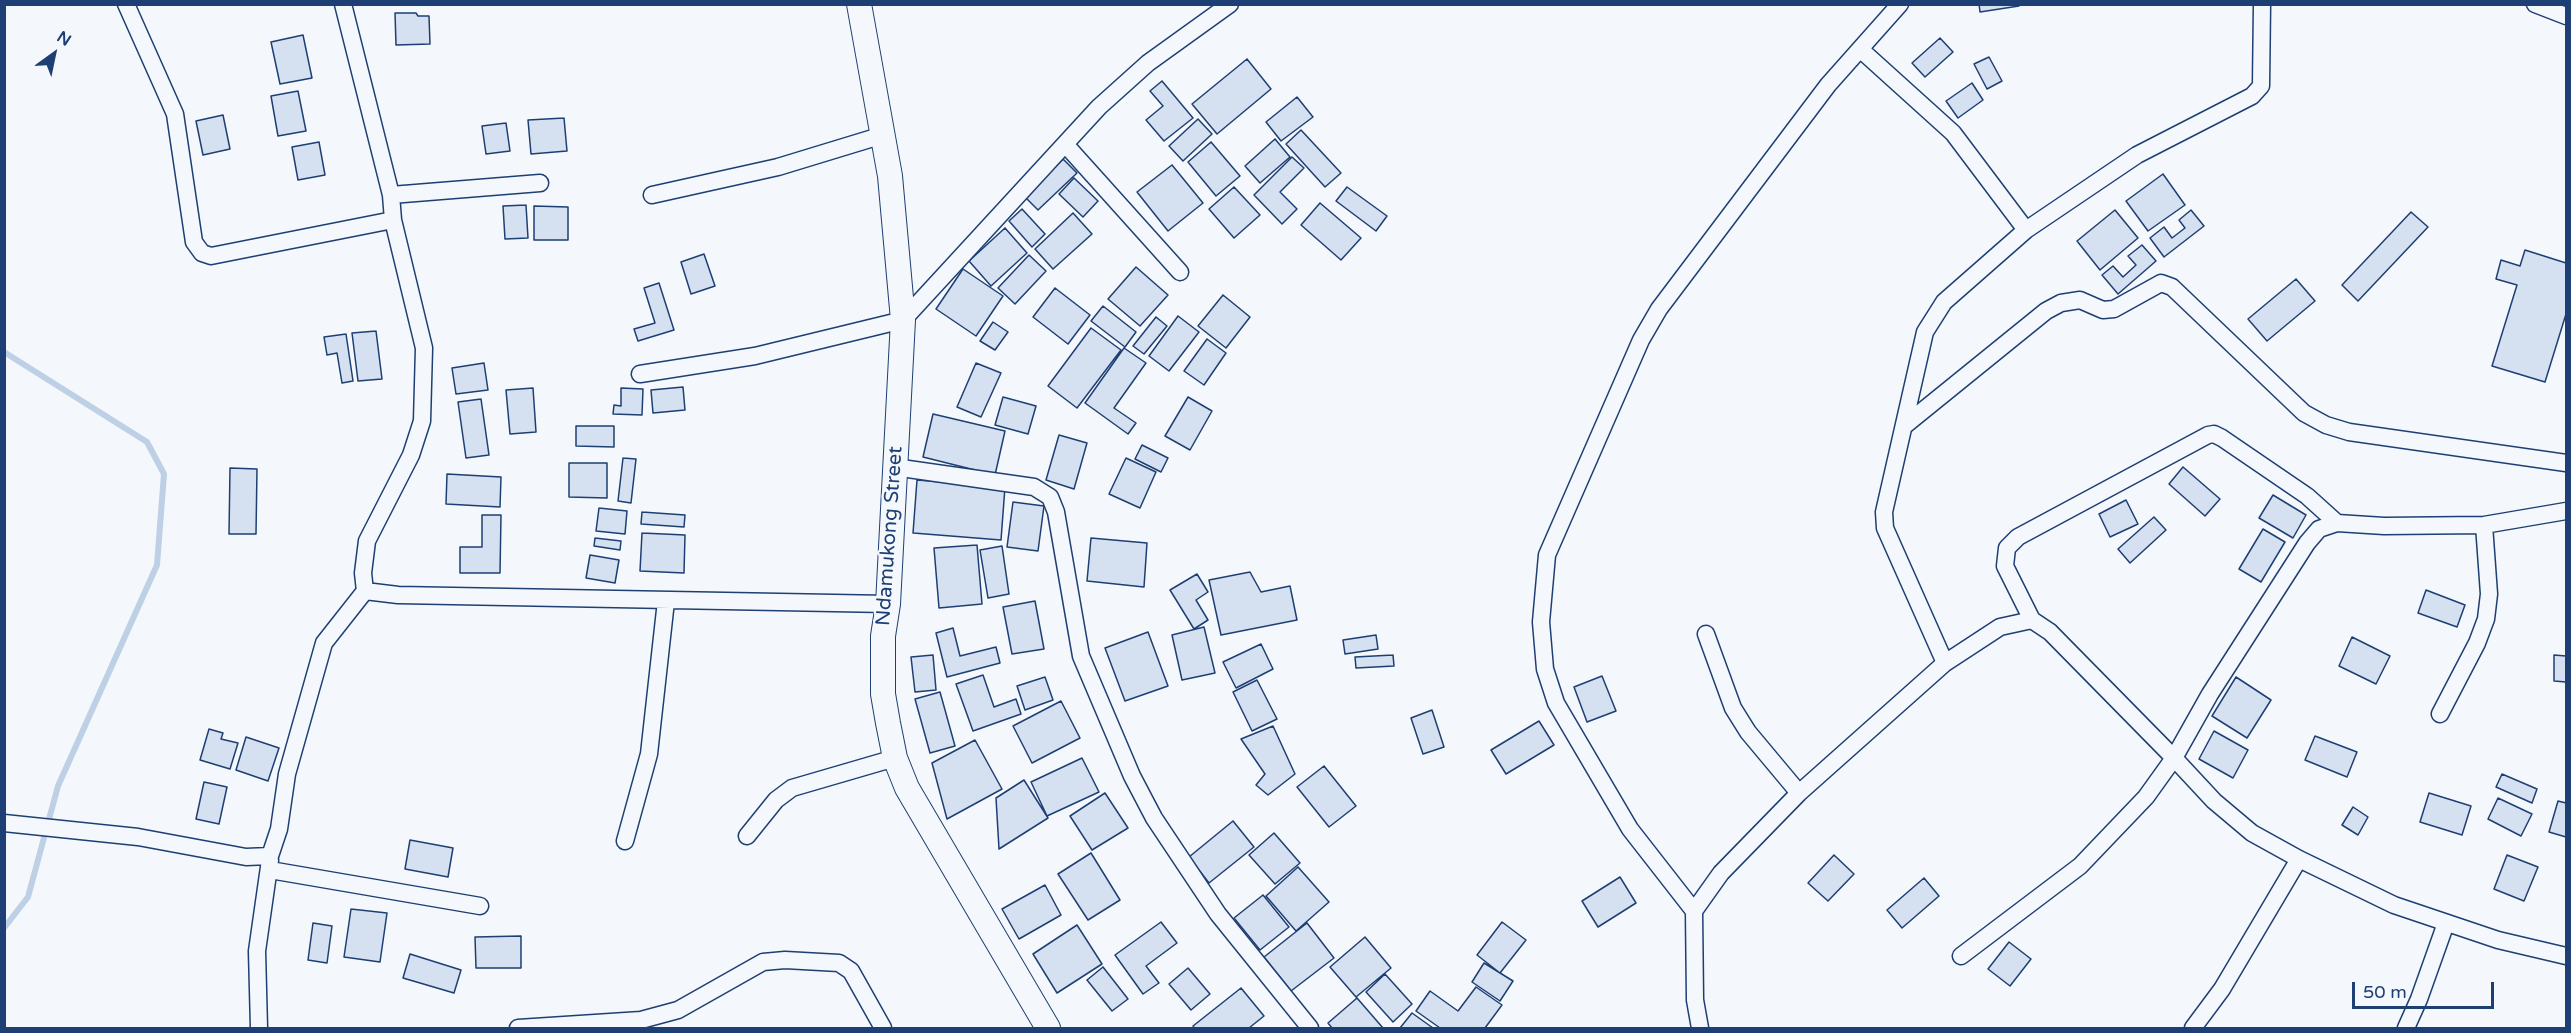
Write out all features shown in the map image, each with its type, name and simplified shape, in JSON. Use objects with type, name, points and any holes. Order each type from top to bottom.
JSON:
[{"type":"main road","name":"Ndamukong Street","points":[[859,4],[890,176],[903,320],[888,604],[883,636],[883,694],[895,758],[907,788],[1048,1029]]},
{"type":"street","points":[[126,4],[175,114],[194,242],[202,253],[211,256],[393,220]]},
{"type":"street","points":[[259,1029],[257,951],[270,863],[279,829],[288,774],[324,643],[366,591],[363,573],[367,541],[411,455],[422,421],[424,348],[393,220],[391,195],[344,4]]},
{"type":"street","points":[[639,374],[755,356],[903,320],[1099,107],[1148,63],[1230,4]]},
{"type":"street","points":[[1694,911],[1630,829],[1556,703],[1545,669],[1541,622],[1547,555],[1641,340],[1659,309],[1822,92],[1900,4]]},
{"type":"street","points":[[1945,663],[1885,528],[1884,512],[1925,332],[1944,302],[2026,230],[2136,155],[2252,96],[2261,86],[2262,4]]},
{"type":"street","points":[[2535,4],[2566,16]]},
{"type":"street","points":[[1860,49],[1953,133],[2026,230]]},
{"type":"street","points":[[652,195],[778,168],[883,135]]},
{"type":"street","points":[[1065,144],[1180,272]]},
{"type":"street","points":[[391,195],[540,183]]},
{"type":"street","points":[[1904,426],[2046,311],[2061,303],[2080,300],[2103,310],[2114,309],[2161,284],[2172,287],[2304,413],[2326,425],[2349,432],[2566,463]]},
{"type":"street","points":[[2337,523],[2307,496],[2214,434],[2208,435],[2018,537],[2007,548],[2006,566],[2032,620],[2050,632],[2214,801],[2252,833],[2299,859],[2394,905],[2498,940],[2566,956]]},
{"type":"street","points":[[894,467],[1034,487],[1050,497],[1056,512],[1081,656],[1132,776],[1154,818],[1218,914],[1310,1029]]},
{"type":"street","points":[[1961,957],[2080,866],[2146,797],[2174,758],[2210,694],[2307,543],[2319,529],[2337,523],[2384,526],[2484,525],[2566,511]]},
{"type":"street","points":[[2440,714],[2477,643],[2486,619],[2489,594],[2484,525]]},
{"type":"street","points":[[366,591],[398,595],[888,604]]},
{"type":"street","points":[[625,841],[649,754],[666,601]]},
{"type":"street","points":[[1700,1029],[1695,1000],[1694,911],[1721,873],[1799,793],[1945,663],[2000,627],[2032,620]]},
{"type":"street","points":[[1706,634],[1733,708],[1748,732],[1799,793]]},
{"type":"street","points":[[747,836],[776,800],[792,788],[895,758]]},
{"type":"street","points":[[4,823],[35,824],[138,837],[480,906]]},
{"type":"street","points":[[2193,1029],[2222,989],[2299,859]]},
{"type":"street","points":[[2406,1029],[2446,923]]},
{"type":"street","points":[[518,1029],[641,1020],[678,1010],[763,962],[785,960],[839,963],[851,971],[883,1029]]},
{"type":"building","points":[[1979,4],[2019,4],[2019,6],[1980,12]]},
{"type":"building","points":[[395,13],[416,13],[418,16],[429,16],[430,44],[396,45]]},
{"type":"building","points":[[303,35],[312,78],[280,84],[271,42]]},
{"type":"building","points":[[1940,38],[1953,52],[1925,77],[1912,63]]},
{"type":"building","points":[[1989,57],[2002,81],[1987,89],[1974,64]]},
{"type":"building","points":[[1247,59],[1271,89],[1217,134],[1192,104]]},
{"type":"building","points":[[1162,81],[1193,118],[1164,141],[1146,120],[1163,106],[1150,91]]},
{"type":"building","points":[[1972,83],[1983,100],[1958,118],[1946,101]]},
{"type":"building","points":[[298,91],[306,131],[278,136],[271,96]]},
{"type":"building","points":[[1297,97],[1313,117],[1281,141],[1266,122]]},
{"type":"building","points":[[223,115],[230,149],[203,155],[196,121]]},
{"type":"building","points":[[564,118],[567,151],[531,154],[528,120]]},
{"type":"building","points":[[1198,119],[1212,134],[1183,161],[1169,146]]},
{"type":"building","points":[[506,123],[510,151],[486,154],[482,126]]},
{"type":"building","points":[[1301,130],[1341,173],[1325,187],[1286,144]]},
{"type":"building","points":[[1275,139],[1290,157],[1260,183],[1245,166]]},
{"type":"building","points":[[319,142],[325,175],[298,180],[292,147]]},
{"type":"building","points":[[1211,142],[1240,176],[1216,196],[1188,162]]},
{"type":"building","points":[[1292,157],[1304,168],[1280,192],[1297,209],[1282,224],[1254,195]]},
{"type":"building","points":[[1063,159],[1077,173],[1038,210],[1025,197]]},
{"type":"building","points":[[1172,165],[1203,203],[1168,231],[1137,192]]},
{"type":"building","points":[[2163,174],[2185,205],[2148,231],[2126,201]]},
{"type":"building","points":[[1074,178],[1098,201],[1083,217],[1059,194]]},
{"type":"building","points":[[1234,187],[1260,215],[1234,238],[1209,209]]},
{"type":"building","points":[[1347,187],[1387,216],[1376,231],[1336,201]]},
{"type":"building","points":[[1320,203],[1361,238],[1341,260],[1301,225]]},
{"type":"building","points":[[526,205],[528,238],[505,239],[503,206]]},
{"type":"building","points":[[534,206],[568,207],[568,240],[534,240]]},
{"type":"building","points":[[1022,209],[1045,234],[1032,247],[1009,221]]},
{"type":"building","points":[[2115,210],[2138,238],[2100,270],[2077,241]]},
{"type":"building","points":[[2191,210],[2204,226],[2164,257],[2150,238],[2164,227],[2172,238],[2185,228],[2179,220]]},
{"type":"building","points":[[2411,212],[2428,227],[2358,301],[2342,285]]},
{"type":"building","points":[[1073,213],[1092,234],[1053,269],[1035,249]]},
{"type":"building","points":[[1005,228],[1027,253],[991,286],[969,261]]},
{"type":"building","points":[[2142,245],[2156,261],[2118,294],[2102,275],[2113,266],[2123,277],[2136,265],[2128,256]]},
{"type":"building","points":[[2525,250],[2566,263],[2566,314],[2545,382],[2492,366],[2517,285],[2496,279],[2501,260],[2520,266]]},
{"type":"building","points":[[704,254],[715,286],[691,294],[681,262]]},
{"type":"building","points":[[1029,255],[1046,271],[1015,304],[998,288]]},
{"type":"building","points":[[1136,267],[1168,295],[1140,326],[1108,299]]},
{"type":"building","points":[[963,269],[1003,296],[976,336],[936,309]]},
{"type":"building","points":[[2296,279],[2315,301],[2267,341],[2248,319]]},
{"type":"building","points":[[659,283],[674,330],[638,341],[634,329],[655,323],[644,288]]},
{"type":"building","points":[[1055,288],[1090,315],[1068,344],[1033,317]]},
{"type":"building","points":[[1223,295],[1250,317],[1226,348],[1198,326]]},
{"type":"building","points":[[1103,306],[1136,332],[1125,347],[1091,321]]},
{"type":"building","points":[[1178,316],[1199,332],[1169,371],[1149,356]]},
{"type":"building","points":[[1156,317],[1167,326],[1144,354],[1133,346]]},
{"type":"building","points":[[993,322],[1008,332],[995,350],[980,341]]},
{"type":"building","points":[[1091,328],[1121,350],[1077,408],[1048,386]]},
{"type":"building","points":[[376,331],[382,379],[358,381],[352,333]]},
{"type":"building","points":[[346,334],[353,381],[342,383],[337,353],[327,355],[324,337]]},
{"type":"building","points":[[1207,339],[1226,353],[1204,385],[1184,371]]},
{"type":"building","points":[[1124,348],[1146,363],[1114,408],[1136,423],[1128,434],[1085,403]]},
{"type":"building","points":[[484,363],[488,390],[456,394],[452,368]]},
{"type":"building","points":[[976,363],[1001,373],[981,417],[957,407]]},
{"type":"building","points":[[683,387],[685,410],[653,413],[651,390]]},
{"type":"building","points":[[533,388],[536,432],[510,434],[506,390]]},
{"type":"building","points":[[621,388],[643,389],[642,415],[613,414],[614,405],[621,406]]},
{"type":"building","points":[[1003,397],[1036,406],[1028,434],[995,425]]},
{"type":"building","points":[[1188,397],[1212,411],[1190,450],[1165,436]]},
{"type":"building","points":[[481,399],[489,455],[466,458],[458,402]]},
{"type":"building","points":[[933,414],[1005,431],[995,475],[923,457]]},
{"type":"building","points":[[576,426],[614,426],[614,447],[576,446]]},
{"type":"building","points":[[1059,435],[1087,443],[1074,489],[1046,480]]},
{"type":"building","points":[[1142,445],[1168,458],[1161,472],[1135,459]]},
{"type":"building","points":[[623,458],[636,459],[631,503],[618,501]]},
{"type":"building","points":[[1126,458],[1156,472],[1140,508],[1109,494]]},
{"type":"building","points":[[569,463],[607,463],[607,498],[569,497]]},
{"type":"building","points":[[2183,467],[2220,499],[2205,516],[2169,484]]},
{"type":"building","points":[[230,468],[257,469],[256,534],[229,534]]},
{"type":"building","points":[[447,474],[501,477],[500,507],[446,504]]},
{"type":"building","points":[[917,480],[1005,487],[1001,540],[913,533]]},
{"type":"building","points":[[2273,495],[2306,515],[2293,538],[2259,518]]},
{"type":"building","points":[[2126,500],[2138,524],[2110,537],[2099,514]]},
{"type":"building","points":[[1013,502],[1044,506],[1038,551],[1007,547]]},
{"type":"building","points":[[599,508],[627,511],[625,534],[596,531]]},
{"type":"building","points":[[642,512],[685,515],[684,527],[641,524]]},
{"type":"building","points":[[482,515],[501,515],[500,573],[460,573],[460,547],[482,547]]},
{"type":"building","points":[[2154,517],[2166,530],[2130,563],[2118,549]]},
{"type":"building","points":[[2263,529],[2285,542],[2261,582],[2239,569]]},
{"type":"building","points":[[642,533],[685,535],[684,573],[640,571]]},
{"type":"building","points":[[595,538],[621,541],[620,550],[594,546]]},
{"type":"building","points":[[1091,538],[1147,543],[1144,587],[1087,581]]},
{"type":"building","points":[[977,545],[982,604],[939,608],[934,548]]},
{"type":"building","points":[[1002,546],[1009,594],[988,598],[980,550]]},
{"type":"building","points":[[590,555],[619,560],[615,583],[586,578]]},
{"type":"building","points":[[1250,572],[1261,592],[1290,586],[1297,620],[1221,635],[1209,580]]},
{"type":"building","points":[[1197,574],[1208,592],[1196,600],[1208,620],[1194,629],[1170,590]]},
{"type":"building","points":[[2426,590],[2465,605],[2457,627],[2418,613]]},
{"type":"building","points":[[1035,601],[1044,649],[1012,654],[1003,607]]},
{"type":"building","points":[[1204,627],[1215,673],[1182,680],[1172,635]]},
{"type":"building","points":[[953,628],[960,656],[996,647],[1000,663],[947,677],[936,633]]},
{"type":"building","points":[[1148,632],[1168,686],[1125,701],[1105,648]]},
{"type":"building","points":[[1376,635],[1378,649],[1345,654],[1343,640]]},
{"type":"building","points":[[2352,637],[2390,656],[2376,684],[2339,666]]},
{"type":"building","points":[[1261,644],[1273,669],[1236,688],[1223,662]]},
{"type":"building","points":[[933,655],[936,690],[915,692],[911,657]]},
{"type":"building","points":[[1393,655],[1394,666],[1356,668],[1355,657]]},
{"type":"building","points":[[2554,655],[2566,656],[2566,682],[2554,681]]},
{"type":"building","points":[[983,675],[994,707],[1016,699],[1021,714],[973,731],[956,684]]},
{"type":"building","points":[[1602,676],[1616,711],[1587,722],[1574,687]]},
{"type":"building","points":[[1045,677],[1053,700],[1025,710],[1017,686]]},
{"type":"building","points":[[2236,677],[2271,700],[2247,738],[2212,716]]},
{"type":"building","points":[[1257,680],[1277,719],[1252,731],[1233,692]]},
{"type":"building","points":[[940,692],[955,746],[930,753],[915,699]]},
{"type":"building","points":[[1061,701],[1080,738],[1032,763],[1013,726]]},
{"type":"building","points":[[1432,710],[1444,747],[1423,754],[1411,718]]},
{"type":"building","points":[[1539,721],[1554,745],[1506,774],[1491,750]]},
{"type":"building","points":[[1273,726],[1295,774],[1268,795],[1256,785],[1265,774],[1241,739]]},
{"type":"building","points":[[209,729],[223,733],[221,739],[238,743],[230,769],[200,760]]},
{"type":"building","points":[[2214,731],[2248,750],[2233,778],[2199,759]]},
{"type":"building","points":[[2315,736],[2357,752],[2347,777],[2305,760]]},
{"type":"building","points":[[246,737],[279,748],[268,781],[236,770]]},
{"type":"building","points":[[975,740],[1002,789],[947,819],[932,763]]},
{"type":"building","points":[[1082,758],[1099,792],[1047,816],[1031,782]]},
{"type":"building","points":[[1324,766],[1356,806],[1329,827],[1297,787]]},
{"type":"building","points":[[2502,774],[2537,789],[2532,803],[2496,787]]},
{"type":"building","points":[[1024,780],[1048,818],[999,849],[996,798]]},
{"type":"building","points":[[204,782],[227,787],[219,824],[196,819]]},
{"type":"building","points":[[1105,793],[1128,828],[1092,850],[1070,816]]},
{"type":"building","points":[[2429,793],[2471,806],[2462,835],[2420,822]]},
{"type":"building","points":[[2498,798],[2532,814],[2521,836],[2488,819]]},
{"type":"building","points":[[2558,801],[2566,803],[2566,837],[2549,832]]},
{"type":"building","points":[[2353,807],[2368,817],[2358,835],[2342,825]]},
{"type":"building","points":[[1233,821],[1254,847],[1209,883],[1189,857]]},
{"type":"building","points":[[1274,833],[1300,863],[1275,884],[1249,855]]},
{"type":"building","points":[[410,840],[453,848],[448,877],[405,869]]},
{"type":"building","points":[[1091,853],[1120,900],[1088,920],[1058,874]]},
{"type":"building","points":[[1834,855],[1854,874],[1828,901],[1808,883]]},
{"type":"building","points":[[2507,855],[2538,867],[2524,901],[2494,889]]},
{"type":"building","points":[[1298,867],[1329,902],[1296,931],[1266,896]]},
{"type":"building","points":[[1620,877],[1636,903],[1598,927],[1582,901]]},
{"type":"building","points":[[1924,878],[1939,896],[1902,928],[1887,910]]},
{"type":"building","points":[[1045,885],[1061,915],[1019,939],[1002,909]]},
{"type":"building","points":[[1263,895],[1289,927],[1260,950],[1234,918]]},
{"type":"building","points":[[351,909],[387,913],[380,962],[344,957]]},
{"type":"building","points":[[1161,922],[1177,943],[1146,966],[1159,983],[1143,994],[1115,955]]},
{"type":"building","points":[[1502,922],[1526,940],[1500,973],[1477,955]]},
{"type":"building","points":[[313,923],[332,926],[327,963],[308,960]]},
{"type":"building","points":[[1307,923],[1334,958],[1291,991],[1264,957]]},
{"type":"building","points":[[1077,925],[1102,964],[1057,993],[1033,954]]},
{"type":"building","points":[[521,936],[521,968],[476,968],[475,937]]},
{"type":"building","points":[[1365,937],[1391,968],[1356,997],[1330,967]]},
{"type":"building","points":[[2009,942],[2031,959],[2010,986],[1988,969]]},
{"type":"building","points":[[410,954],[461,970],[454,993],[403,978]]},
{"type":"building","points":[[1484,963],[1513,981],[1500,1001],[1472,982]]},
{"type":"building","points":[[1103,967],[1128,999],[1112,1011],[1087,980]]},
{"type":"building","points":[[1188,968],[1210,994],[1191,1010],[1169,984]]},
{"type":"building","points":[[1385,974],[1412,1004],[1393,1022],[1366,992]]},
{"type":"building","points":[[1476,987],[1502,1005],[1485,1028],[1440,1028],[1416,1011],[1430,991],[1458,1011]]},
{"type":"building","points":[[1241,988],[1264,1016],[1249,1028],[1195,1028],[1193,1026]]},
{"type":"building","points":[[1357,998],[1383,1028],[1332,1028],[1328,1023]]},
{"type":"building","points":[[1412,1013],[1433,1028],[1400,1028]]},
{"type":"waterway","points":[[4,352],[147,442],[164,474],[157,565],[58,786],[28,897],[4,928]]}]
